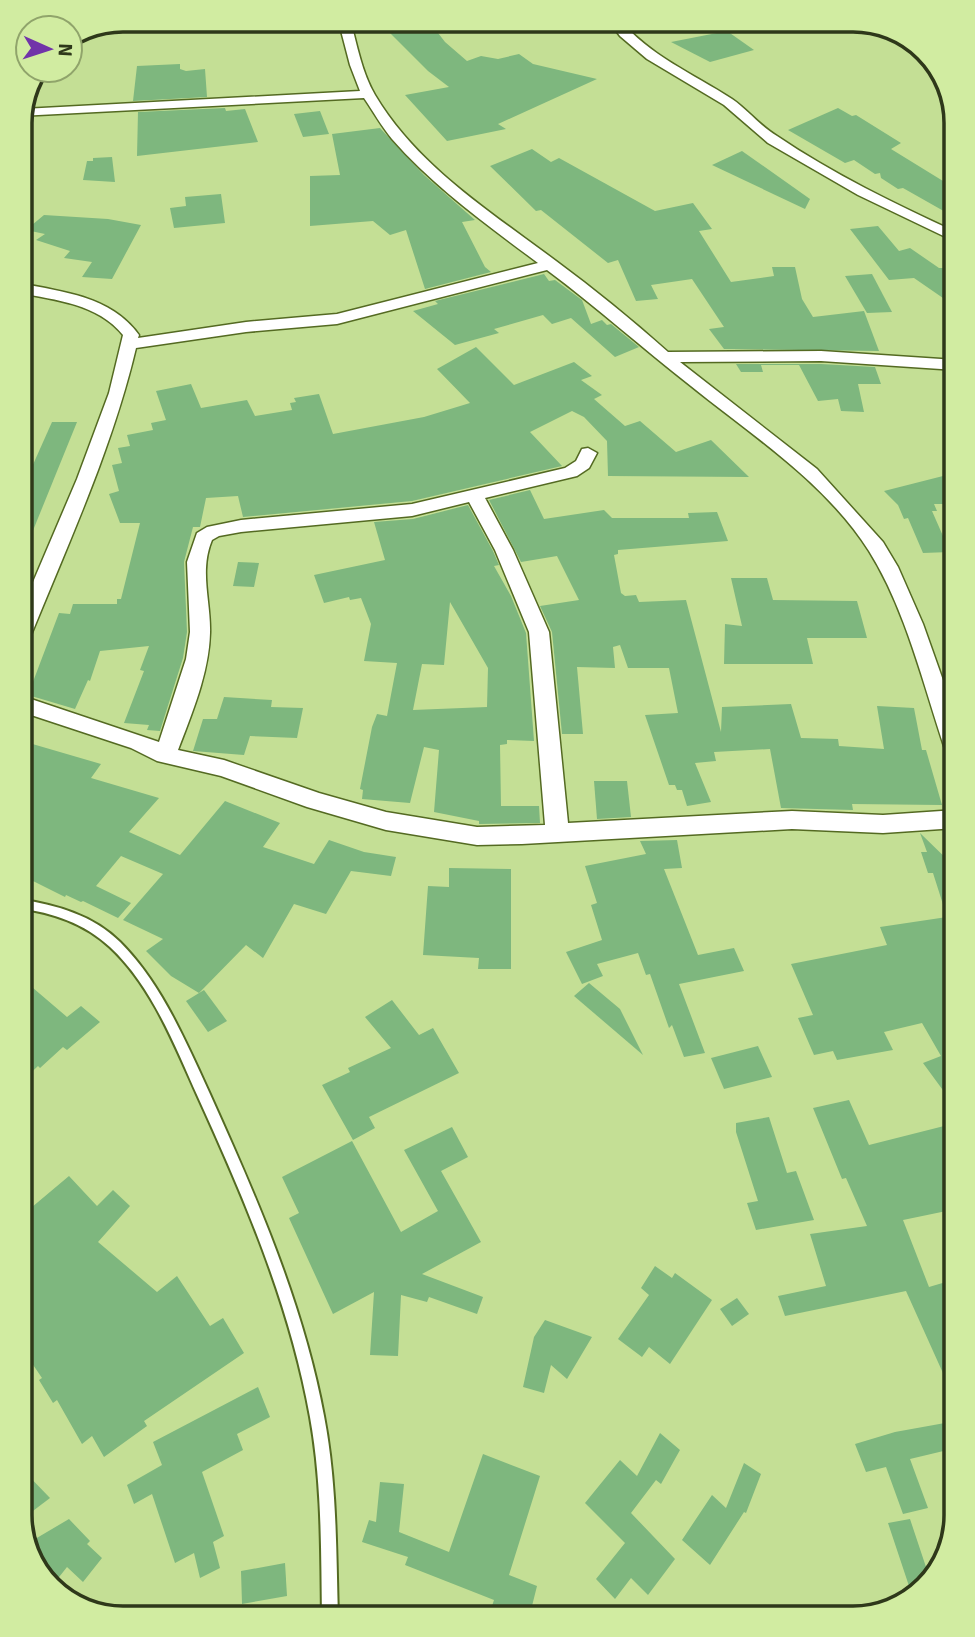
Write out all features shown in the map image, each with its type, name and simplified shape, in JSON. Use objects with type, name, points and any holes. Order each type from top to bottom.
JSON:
[{"type":"street","points":[[347,32],[356,65],[368,94],[395,134],[421,161],[483,215],[608,308],[664,357],[811,473],[835,497],[876,546],[888,567],[914,624],[944,713]]},
{"type":"street","points":[[622,32],[654,60],[733,106],[759,130],[805,161],[944,232]]},
{"type":"street","points":[[33,112],[368,94]]},
{"type":"street","points":[[130,344],[246,327],[320,322],[551,264]]},
{"type":"street","points":[[32,291],[75,300],[100,309],[125,325],[131,335],[117,393],[90,468],[32,609]]},
{"type":"street","points":[[664,357],[821,356],[944,364]]},
{"type":"street","points":[[165,755],[179,722],[200,644],[196,565],[204,537],[214,531],[241,526],[412,510],[475,497],[571,472],[583,464],[588,453]]},
{"type":"street","points":[[475,497],[504,550],[539,632],[557,831]]},
{"type":"street","points":[[32,707],[139,742],[165,755],[224,768],[315,801],[386,821],[477,836],[792,820],[883,824],[944,820]]},
{"type":"lane","points":[[32,906],[65,914],[99,931],[124,955],[150,990],[184,1053],[252,1204],[313,1392],[329,1522],[330,1605]]},
{"type":"building","points":[[389,32],[437,32],[467,61],[481,56],[498,59],[519,54],[533,64],[597,79],[498,124],[506,129],[447,141],[405,95],[449,87],[428,71]]},
{"type":"building","points":[[728,32],[754,50],[710,62],[671,42]]},
{"type":"building","points":[[180,64],[180,69],[186,71],[205,69],[207,97],[133,101],[137,66]]},
{"type":"building","points":[[225,108],[226,111],[245,109],[258,142],[137,156],[138,112]]},
{"type":"building","points":[[838,108],[852,116],[856,115],[901,143],[891,149],[944,182],[944,211],[903,188],[898,189],[881,178],[880,173],[875,174],[854,160],[845,163],[788,130]]},
{"type":"building","points":[[320,111],[329,134],[303,137],[294,114]]},
{"type":"building","points":[[380,128],[424,175],[475,220],[462,222],[485,267],[491,272],[425,289],[406,230],[390,235],[373,221],[310,226],[310,176],[340,175],[332,134]]},
{"type":"building","points":[[532,149],[551,162],[559,158],[655,211],[693,203],[712,229],[699,231],[731,282],[774,276],[772,267],[795,267],[802,299],[813,317],[864,311],[879,351],[724,349],[709,329],[724,327],[692,279],[651,285],[658,299],[636,301],[618,260],[608,263],[541,210],[536,211],[490,166]]},
{"type":"building","points":[[742,151],[810,199],[805,209],[712,165]]},
{"type":"building","points":[[112,157],[115,182],[83,180],[87,161]]},
{"type":"building","points":[[221,194],[225,223],[174,228],[170,208],[186,206],[185,197]]},
{"type":"building","points":[[44,215],[108,219],[141,225],[112,279],[82,277],[92,262],[64,258],[70,251],[36,240],[45,234],[32,231],[32,225]]},
{"type":"building","points":[[878,226],[899,251],[910,248],[943,268],[944,299],[914,278],[889,280],[850,229]]},
{"type":"building","points":[[544,274],[549,281],[555,280],[582,300],[591,324],[602,320],[607,325],[611,324],[639,347],[615,357],[571,318],[552,324],[543,315],[494,329],[499,333],[455,345],[413,311],[438,304],[435,301]]},
{"type":"building","points":[[872,274],[892,312],[867,313],[845,276]]},
{"type":"building","points":[[476,347],[514,385],[574,362],[592,376],[581,380],[602,395],[594,399],[625,426],[640,421],[676,452],[711,440],[749,477],[608,476],[607,441],[584,417],[572,411],[530,432],[562,466],[412,501],[243,517],[238,496],[206,498],[200,527],[193,527],[184,562],[187,632],[183,658],[160,731],[147,730],[149,725],[124,723],[144,671],[140,670],[149,646],[100,651],[90,681],[88,680],[75,709],[32,696],[32,684],[59,613],[70,614],[73,604],[117,604],[117,599],[121,599],[140,523],[120,523],[109,494],[119,491],[112,465],[122,463],[118,448],[130,446],[127,435],[153,430],[151,423],[166,420],[156,391],[191,384],[201,408],[247,400],[255,416],[292,410],[290,403],[296,402],[294,398],[319,394],[333,434],[424,417],[470,403],[437,369]]},
{"type":"building","points":[[736,364],[821,364],[875,367],[881,384],[858,384],[864,412],[841,411],[838,399],[818,401],[799,365],[761,365],[763,372],[741,372]]},
{"type":"building","points":[[52,422],[77,422],[32,533],[32,467]]},
{"type":"building","points":[[943,476],[944,504],[934,504],[937,511],[932,511],[944,538],[944,552],[923,553],[908,518],[904,519],[898,505],[884,491]]},
{"type":"building","points":[[530,490],[544,519],[604,510],[612,518],[689,518],[688,513],[717,512],[728,541],[618,550],[618,554],[614,555],[621,593],[625,596],[636,595],[639,602],[686,600],[721,732],[722,707],[791,704],[801,738],[838,739],[839,746],[884,749],[877,706],[914,708],[922,750],[926,750],[942,805],[852,804],[853,810],[781,808],[770,749],[714,752],[716,761],[695,763],[711,802],[687,806],[682,790],[677,790],[675,785],[669,785],[645,715],[678,713],[669,668],[628,668],[620,645],[613,647],[615,668],[577,667],[583,734],[562,734],[552,632],[540,606],[579,600],[557,556],[521,562],[489,500]]},
{"type":"building","points":[[468,505],[499,565],[494,566],[511,596],[526,633],[534,741],[507,740],[507,744],[500,745],[501,806],[539,806],[540,823],[479,824],[479,821],[434,812],[439,750],[424,747],[410,803],[362,799],[363,790],[360,789],[372,727],[377,714],[387,716],[397,663],[364,661],[371,624],[361,598],[350,600],[349,597],[324,603],[314,575],[385,560],[374,522],[413,519]],"holes":[[[450,602],[488,668],[487,707],[413,710],[422,664],[444,665]]]},
{"type":"building","points":[[238,562],[259,563],[254,587],[233,586]]},
{"type":"building","points":[[731,578],[767,578],[773,600],[857,601],[867,638],[807,638],[813,664],[724,664],[725,624],[742,626]]},
{"type":"building","points":[[224,697],[272,700],[271,707],[303,708],[297,738],[250,736],[244,755],[193,751],[203,719],[217,719]]},
{"type":"building","points":[[32,744],[101,764],[91,778],[159,798],[129,832],[180,855],[225,801],[280,823],[263,847],[314,864],[329,840],[364,852],[396,857],[391,876],[351,871],[326,914],[294,904],[263,958],[246,945],[199,993],[171,976],[146,951],[163,939],[123,920],[163,874],[121,856],[96,886],[131,903],[118,918],[83,901],[66,895],[65,897],[32,880]]},
{"type":"building","points":[[594,781],[627,781],[631,817],[597,819]]},
{"type":"building","points":[[920,833],[944,856],[944,908],[933,873],[928,873],[921,852],[927,852]]},
{"type":"building","points":[[677,840],[682,868],[664,869],[698,955],[734,948],[744,971],[679,984],[705,1053],[684,1057],[672,1025],[669,1028],[650,974],[646,975],[638,953],[597,964],[603,976],[582,984],[566,952],[602,940],[591,905],[597,903],[585,866],[646,854],[640,841]]},
{"type":"building","points":[[449,868],[511,869],[511,969],[478,969],[479,958],[423,955],[428,886],[449,887]]},
{"type":"building","points":[[944,917],[944,1092],[923,1063],[941,1056],[922,1023],[884,1032],[893,1050],[837,1060],[833,1051],[814,1055],[798,1018],[813,1015],[791,964],[887,945],[880,927]]},
{"type":"building","points":[[589,983],[620,1009],[643,1055],[574,996]]},
{"type":"building","points":[[32,987],[67,1017],[81,1006],[100,1022],[67,1050],[63,1047],[40,1068],[38,1066],[32,1072]]},
{"type":"building","points":[[204,990],[227,1021],[208,1032],[186,1001]]},
{"type":"building","points":[[392,1000],[419,1035],[433,1028],[459,1073],[369,1117],[375,1128],[353,1140],[322,1085],[350,1072],[348,1068],[391,1048],[365,1017]]},
{"type":"building","points":[[758,1046],[772,1077],[724,1089],[711,1058]]},
{"type":"building","points":[[849,1100],[869,1145],[944,1126],[944,1211],[903,1220],[929,1287],[944,1283],[944,1375],[906,1291],[785,1316],[778,1296],[826,1286],[810,1234],[867,1226],[846,1178],[842,1179],[813,1108]]},
{"type":"building","points":[[769,1117],[787,1173],[796,1171],[814,1220],[756,1230],[747,1203],[758,1201],[736,1132],[736,1123]]},
{"type":"building","points":[[452,1127],[468,1157],[441,1171],[481,1242],[422,1274],[483,1297],[477,1314],[429,1297],[427,1302],[401,1295],[398,1356],[370,1355],[374,1292],[333,1314],[289,1218],[299,1213],[282,1177],[352,1141],[401,1232],[438,1211],[404,1150]]},
{"type":"building","points":[[69,1176],[97,1206],[113,1190],[130,1206],[98,1242],[157,1292],[177,1276],[210,1326],[223,1318],[244,1353],[144,1421],[147,1426],[104,1457],[92,1436],[82,1444],[57,1400],[53,1403],[32,1363],[32,1207]]},
{"type":"building","points":[[655,1266],[672,1278],[675,1273],[712,1300],[670,1364],[649,1347],[642,1357],[618,1339],[649,1295],[641,1288]]},
{"type":"building","points":[[737,1298],[749,1314],[732,1326],[720,1309]]},
{"type":"building","points":[[545,1320],[592,1337],[567,1379],[551,1365],[544,1393],[523,1387],[534,1337]]},
{"type":"building","points":[[258,1387],[270,1417],[237,1434],[243,1450],[202,1472],[224,1536],[213,1542],[220,1568],[200,1578],[194,1553],[175,1563],[152,1494],[134,1504],[127,1485],[162,1465],[153,1442]]},
{"type":"building","points":[[944,1423],[944,1451],[910,1459],[928,1508],[903,1514],[886,1467],[866,1472],[855,1444],[895,1432]]},
{"type":"building","points":[[660,1433],[680,1450],[661,1484],[656,1480],[631,1513],[675,1559],[648,1595],[631,1578],[615,1599],[596,1579],[625,1543],[585,1503],[620,1460],[637,1476]]},
{"type":"building","points":[[483,1454],[540,1476],[509,1575],[537,1586],[532,1606],[492,1606],[494,1600],[405,1565],[408,1557],[362,1542],[369,1520],[376,1522],[380,1482],[404,1484],[399,1532],[449,1552]]},
{"type":"building","points":[[744,1463],[761,1474],[746,1513],[744,1512],[710,1565],[682,1540],[712,1495],[726,1508]]},
{"type":"building","points":[[32,1479],[50,1498],[32,1512]]},
{"type":"building","points":[[69,1519],[90,1541],[87,1544],[102,1558],[83,1582],[67,1567],[58,1578],[43,1559],[35,1539]]},
{"type":"building","points":[[910,1519],[926,1567],[909,1585],[888,1523]]},
{"type":"building","points":[[285,1563],[287,1596],[242,1604],[241,1571]]}]
